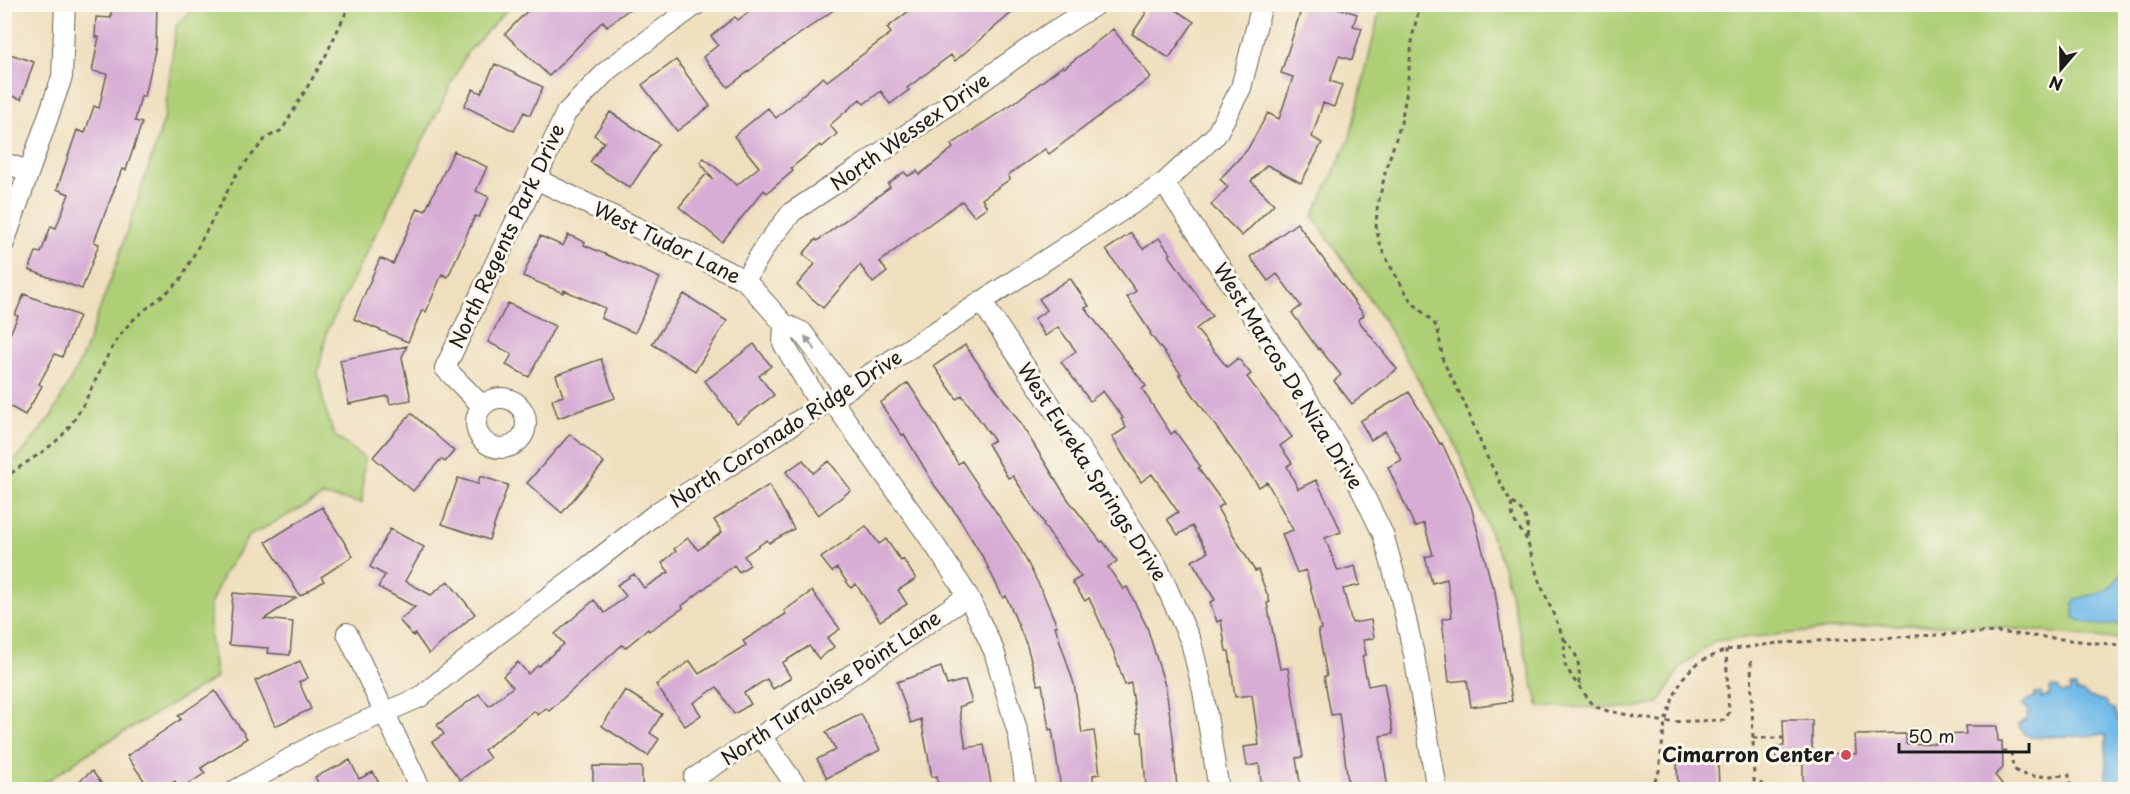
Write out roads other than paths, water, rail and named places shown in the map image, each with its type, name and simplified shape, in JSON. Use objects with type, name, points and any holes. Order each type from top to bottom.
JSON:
[{"type":"street","points":[[4,243],[62,77],[65,4]]},
{"type":"street","name":"North Regents Park Drive","points":[[482,406],[445,368],[566,113],[609,69],[697,4]]},
{"type":"street","name":"North Wessex Drive","points":[[745,280],[766,245],[792,212],[881,153],[1049,34],[1097,4]]},
{"type":"street","name":"North Coronado Ridge Drive","points":[[236,789],[322,740],[420,697],[658,512],[1164,183],[1216,135],[1241,88],[1262,4]]},
{"type":"street","points":[[4,163],[29,171]]},
{"type":"street","name":"West Tudor Lane","points":[[536,179],[745,280],[784,324],[802,332],[833,398]]},
{"type":"street","name":"West Marcos De Niza Drive","points":[[1164,183],[1295,379],[1354,475],[1383,534],[1414,655],[1437,789]]},
{"type":"street","name":"West Eureka Springs Drive","points":[[981,301],[1158,568],[1191,642],[1203,691],[1220,789]]},
{"type":"street","points":[[784,324],[783,343],[833,398],[968,596],[994,651],[1019,737],[1026,789]]},
{"type":"street","name":"North Turquoise Point Lane","points":[[694,778],[761,736],[968,596]]},
{"type":"street","points":[[347,633],[422,789]]},
{"type":"street","points":[[761,736],[799,789]]},
{"type":"water","points":[[2125,566],[2125,623],[2092,625],[2074,617],[2073,602],[2111,587]]},
{"type":"water","points":[[2070,687],[2076,687],[2076,692],[2083,692],[2089,697],[2106,701],[2108,707],[2114,709],[2118,720],[2125,721],[2125,786],[2106,786],[2106,735],[2032,737],[2024,734],[2018,724],[2025,720],[2028,714],[2028,709],[2023,705],[2035,697],[2035,693],[2041,693],[2041,698],[2049,696],[2050,689],[2058,688],[2061,693],[2070,692]]},
{"type":"place","name":"Cimarron Center","points":[[1846,755]]}]
